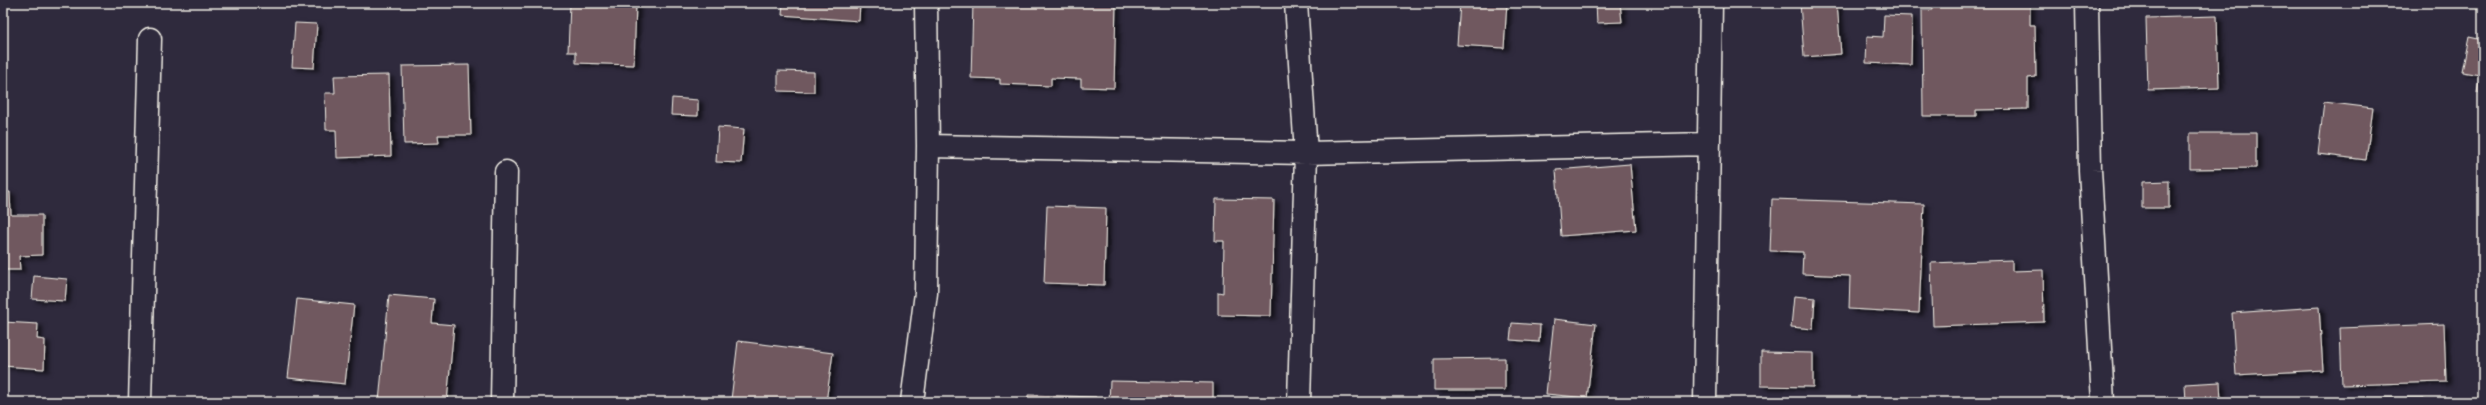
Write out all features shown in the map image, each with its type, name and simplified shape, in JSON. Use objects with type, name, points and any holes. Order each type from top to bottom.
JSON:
[{"type":"street","points":[[912,402],[926,293],[928,146],[926,3]]},
{"type":"street","points":[[1296,3],[1306,153],[1299,402]]},
{"type":"street","points":[[1705,402],[1711,3]]},
{"type":"street","points":[[2087,3],[2090,170],[2103,402]]},
{"type":"street","points":[[140,402],[150,39]]},
{"type":"street","points":[[928,146],[1306,153],[1709,144]]},
{"type":"street","points":[[502,402],[506,172]]},
{"type":"building","points":[[570,3],[636,3],[634,65],[576,63],[576,52],[568,52]]},
{"type":"building","points":[[783,3],[860,3],[859,21],[782,15]]},
{"type":"building","points":[[973,3],[1116,3],[1114,88],[1081,87],[1081,79],[1051,78],[1051,86],[1000,84],[1000,79],[971,78]]},
{"type":"building","points":[[1460,3],[1507,3],[1504,48],[1457,45]]},
{"type":"building","points":[[1596,3],[1620,3],[1622,22],[1597,23]]},
{"type":"building","points":[[1800,3],[1837,3],[1841,54],[1804,57]]},
{"type":"building","points":[[1932,3],[2030,3],[2030,25],[2035,25],[2036,77],[2028,78],[2028,109],[1976,110],[1976,116],[1923,116],[1922,10],[1932,10]]},
{"type":"building","points":[[1884,15],[1912,16],[1911,65],[1866,63],[1867,36],[1883,37]]},
{"type":"building","points":[[2217,16],[2219,88],[2148,90],[2146,18]]},
{"type":"building","points":[[295,23],[317,24],[314,68],[292,67]]},
{"type":"building","points":[[2469,37],[2483,40],[2483,94],[2477,93],[2480,75],[2462,72]]},
{"type":"building","points":[[469,65],[471,135],[438,135],[439,143],[404,144],[402,66]]},
{"type":"building","points":[[778,71],[814,72],[814,92],[778,91]]},
{"type":"building","points":[[389,75],[391,156],[337,158],[336,130],[326,130],[325,93],[335,93],[334,76]]},
{"type":"building","points":[[672,98],[698,100],[698,116],[671,115]]},
{"type":"building","points":[[2324,102],[2373,108],[2366,160],[2318,154]]},
{"type":"building","points":[[718,127],[744,129],[741,163],[716,162]]},
{"type":"building","points":[[2190,133],[2256,133],[2256,168],[2190,169]]},
{"type":"building","points":[[1630,164],[1636,230],[1561,236],[1556,170]]},
{"type":"building","points":[[2169,181],[2169,208],[2142,208],[2142,182]]},
{"type":"building","points":[[3,192],[10,192],[11,215],[42,215],[42,255],[19,256],[20,270],[3,270]]},
{"type":"building","points":[[1216,199],[1274,200],[1271,316],[1218,315],[1218,292],[1223,293],[1224,241],[1215,241]]},
{"type":"building","points":[[1772,199],[1924,204],[1919,313],[1849,309],[1850,276],[1802,274],[1803,252],[1770,251]]},
{"type":"building","points":[[1047,206],[1106,208],[1104,285],[1044,283]]},
{"type":"building","points":[[2012,260],[2012,271],[2043,270],[2044,322],[1933,326],[1931,263]]},
{"type":"building","points":[[34,276],[67,279],[65,301],[32,299]]},
{"type":"building","points":[[389,295],[434,299],[432,323],[454,325],[447,402],[379,402]]},
{"type":"building","points":[[1794,296],[1815,298],[1813,329],[1791,327]]},
{"type":"building","points":[[297,299],[354,305],[345,384],[288,378]]},
{"type":"building","points":[[2319,307],[2323,370],[2236,375],[2232,313]]},
{"type":"building","points":[[1554,319],[1596,324],[1587,398],[1546,394]]},
{"type":"building","points":[[3,322],[38,324],[37,339],[45,340],[44,369],[3,366]]},
{"type":"building","points":[[1512,323],[1540,325],[1539,342],[1510,340]]},
{"type":"building","points":[[2444,324],[2446,382],[2342,385],[2340,328]]},
{"type":"building","points":[[738,341],[833,353],[826,402],[731,400]]},
{"type":"building","points":[[1761,352],[1813,353],[1813,387],[1761,386]]},
{"type":"building","points":[[1505,358],[1505,390],[1434,390],[1434,359]]},
{"type":"building","points":[[1110,381],[1213,383],[1213,402],[1109,402]]},
{"type":"building","points":[[2220,382],[2221,402],[2186,402],[2185,384]]},
{"type":"building","points":[[1028,395],[1096,397],[1096,402],[1028,402]]},
{"type":"building","points":[[235,398],[259,402],[234,402]]},
{"type":"building","points":[[2336,398],[2424,398],[2424,402],[2336,402]]}]
